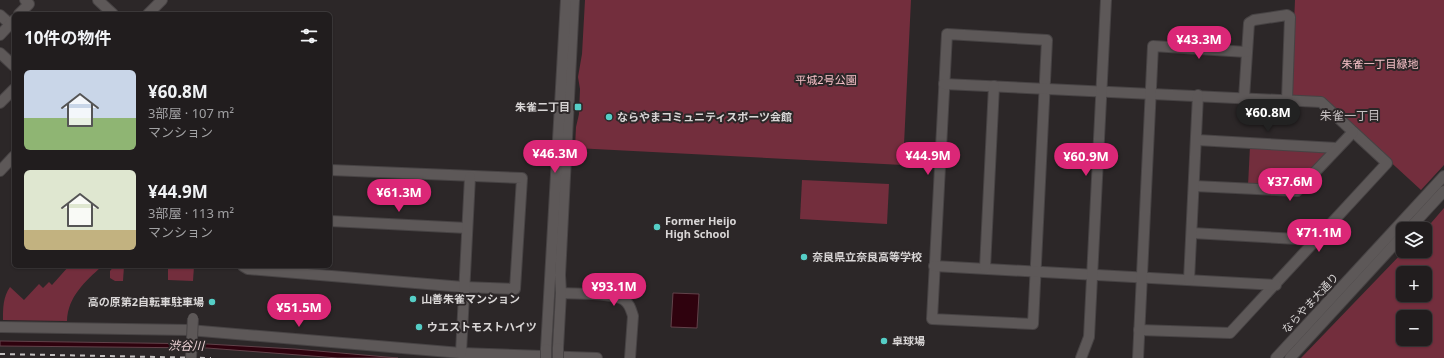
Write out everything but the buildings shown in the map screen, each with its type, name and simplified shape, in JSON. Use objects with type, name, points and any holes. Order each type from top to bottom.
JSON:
[{"type":"street","points":[[21,12],[29,4],[25,0]]},
{"type":"street","points":[[98,0],[111,12]]},
{"type":"street","points":[[150,12],[162,0]]},
{"type":"street","points":[[546,353],[566,0]]},
{"type":"street","points":[[558,353],[561,293],[560,275],[574,0]]},
{"type":"street","points":[[1081,358],[1089,337],[1106,0]]},
{"type":"street","points":[[0,15],[12,22],[0,35]]},
{"type":"street","points":[[1244,98],[1246,52],[1249,46],[1249,23],[1273,17],[1290,16],[1287,100]]},
{"type":"street","points":[[947,34],[1047,40],[1045,89],[1033,324],[932,319],[947,34]]},
{"type":"street","points":[[1138,358],[1153,46],[1246,52]]},
{"type":"street","points":[[0,53],[12,64]]},
{"type":"street","points":[[944,84],[1321,102],[1387,163],[1276,285],[1230,333],[1139,330]]},
{"type":"street","points":[[985,268],[994,86]]},
{"type":"street","points":[[0,103],[12,91]]},
{"type":"street","points":[[1190,280],[1198,95]]},
{"type":"street","points":[[1194,186],[1297,191],[1353,132]]},
{"type":"street","points":[[1197,140],[1337,148]]},
{"type":"street","points":[[0,171],[12,158]]},
{"type":"street","points":[[246,268],[463,287],[515,289],[522,178],[332,170]]},
{"type":"street","points":[[461,353],[463,287],[470,176]]},
{"type":"street","name":"ならやま大通り","points":[[1276,358],[1444,176]]},
{"type":"street","points":[[1415,222],[1444,191]]},
{"type":"street","points":[[332,221],[467,228]]},
{"type":"street","points":[[1192,233],[1316,240]]},
{"type":"street","name":"ならやま大通り","points":[[1290,358],[1396,243]]},
{"type":"street","points":[[934,266],[1276,285]]},
{"type":"street","points":[[561,293],[616,296],[625,300],[629,304],[633,316],[630,358]]},
{"type":"street","points":[[191,358],[193,318]]},
{"type":"street","points":[[0,327],[189,330],[461,353],[597,358]]},
{"type":"green space","name":"平城2号公園","points":[[585,0],[911,0],[903,165],[575,148],[576,127],[579,114],[580,89],[578,77],[582,54]]},
{"type":"green space","name":"朱雀一丁目緑地","points":[[1295,0],[1444,0],[1444,165],[1421,190],[1322,99],[1293,97],[1291,94]]},
{"type":"green space","points":[[1250,146],[1325,150],[1327,155],[1297,187],[1248,186]]},
{"type":"green space","points":[[802,180],[889,184],[887,224],[800,219]]},
{"type":"green space","points":[[1444,208],[1444,358],[1301,358],[1397,258],[1432,258],[1432,222]]},
{"type":"green space","points":[[67,268],[100,268],[78,290],[70,304],[67,321],[3,320],[3,307],[10,287],[24,300],[39,284],[43,288],[49,282],[52,285]]},
{"type":"green space","points":[[112,268],[124,268],[123,281],[115,281],[110,278],[110,271]]},
{"type":"green space","points":[[168,268],[194,268],[193,281],[168,280]]},
{"type":"water","points":[[673,293],[699,294],[697,328],[671,327]]},
{"type":"water","name":"渋谷川","points":[[0,341],[207,344],[295,349],[398,358],[338,358],[207,348],[0,346]]},
{"type":"railway","points":[[0,354],[211,358]]},
{"type":"place","name":"朱雀二丁目","points":[[578,107]]},
{"type":"place","name":"ならやまコミュニティスポーツ会館","points":[[609,117]]},
{"type":"place","name":"Former Heijo High School","points":[[657,227]]},
{"type":"place","name":"奈良県立奈良高等学校","points":[[804,257]]},
{"type":"place","name":"山善朱雀マンション","points":[[413,299]]},
{"type":"place","name":"高の原第2自転車駐車場","points":[[212,302]]},
{"type":"place","name":"ウエストモストハイツ","points":[[419,327]]},
{"type":"place","name":"卓球場","points":[[884,341]]},
{"type":"district","name":"朱雀一丁目","points":[[1350,116]]}]
